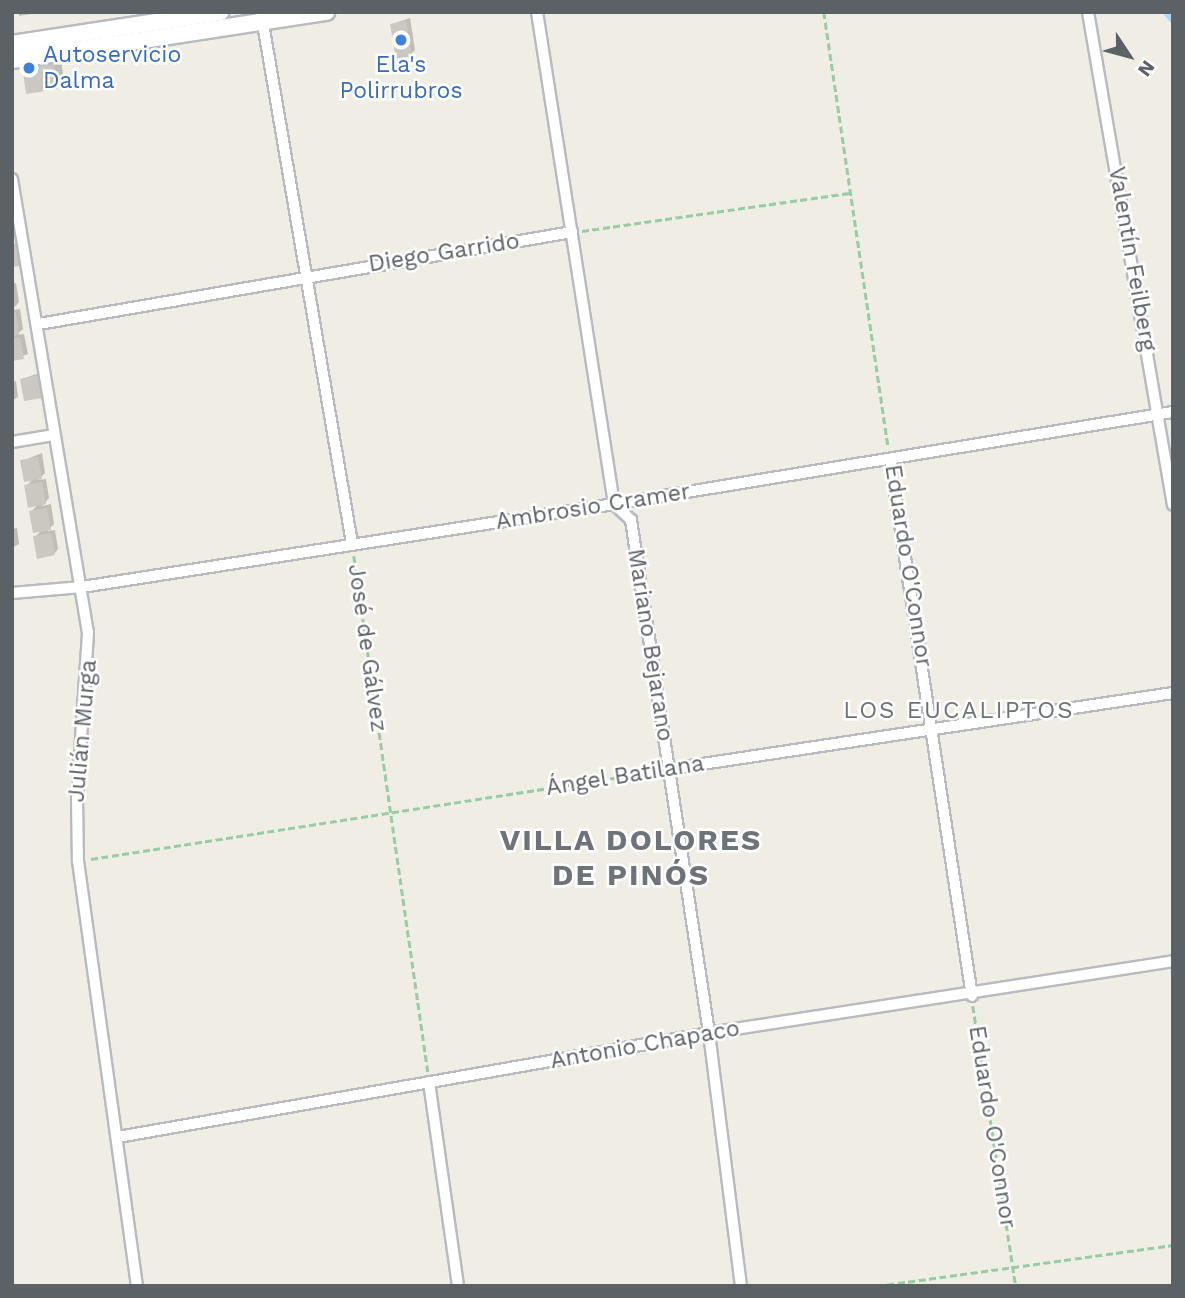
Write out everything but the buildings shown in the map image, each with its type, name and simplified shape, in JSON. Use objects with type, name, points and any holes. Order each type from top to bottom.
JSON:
[{"type":"main road","points":[[12,44],[221,12]]},
{"type":"main road","points":[[12,60],[262,17],[326,12]]},
{"type":"street","name":"Mariano Bejarano","points":[[537,12],[614,504],[631,520],[709,1033],[741,1286]]},
{"type":"street","name":"Valentín Feilberg","points":[[1088,12],[1173,505]]},
{"type":"street","name":"José de Gálvez","points":[[262,17],[352,542]]},
{"type":"street","name":"Julián Murga","points":[[12,178],[17,233],[39,324],[54,435],[82,587],[90,652],[77,799],[78,861],[137,1286]]},
{"type":"street","name":"Diego Garrido","points":[[39,324],[308,275],[572,232]]},
{"type":"street","name":"Ambrosio Cramer","points":[[12,593],[82,587],[352,542],[614,504],[1173,412]]},
{"type":"street","points":[[12,442],[54,435]]},
{"type":"street","name":"Eduardo O'Connor","points":[[890,459],[934,729],[972,996]]},
{"type":"street","name":"Ángel Batilana","points":[[669,769],[1173,692]]},
{"type":"street","name":"Antonio Chapaco","points":[[118,1137],[709,1033],[972,996],[1173,961]]},
{"type":"street","points":[[429,1082],[458,1286]]},
{"type":"path","name":"Eduardo O'Connor","points":[[824,12],[890,459]]},
{"type":"path","points":[[572,232],[851,193]]},
{"type":"path","name":"José de Gálvez","points":[[352,542],[429,1082]]},
{"type":"path","name":"Ángel Batilana","points":[[78,861],[669,769]]},
{"type":"path","name":"Eduardo O'Connor","points":[[972,996],[1016,1286]]},
{"type":"path","points":[[877,1286],[1173,1245]]},
{"type":"waterway","points":[[1165,12],[1173,21]]},
{"type":"place","name":"Ela's Polirrubros","points":[[401,40]]},
{"type":"place","name":"Autoservicio Dalma","points":[[29,68]]},
{"type":"district","name":"LOS EUCALIPTOS","points":[[959,711]]},
{"type":"district","name":"VILLA DOLORES DE PINÓS","points":[[631,857]]}]
